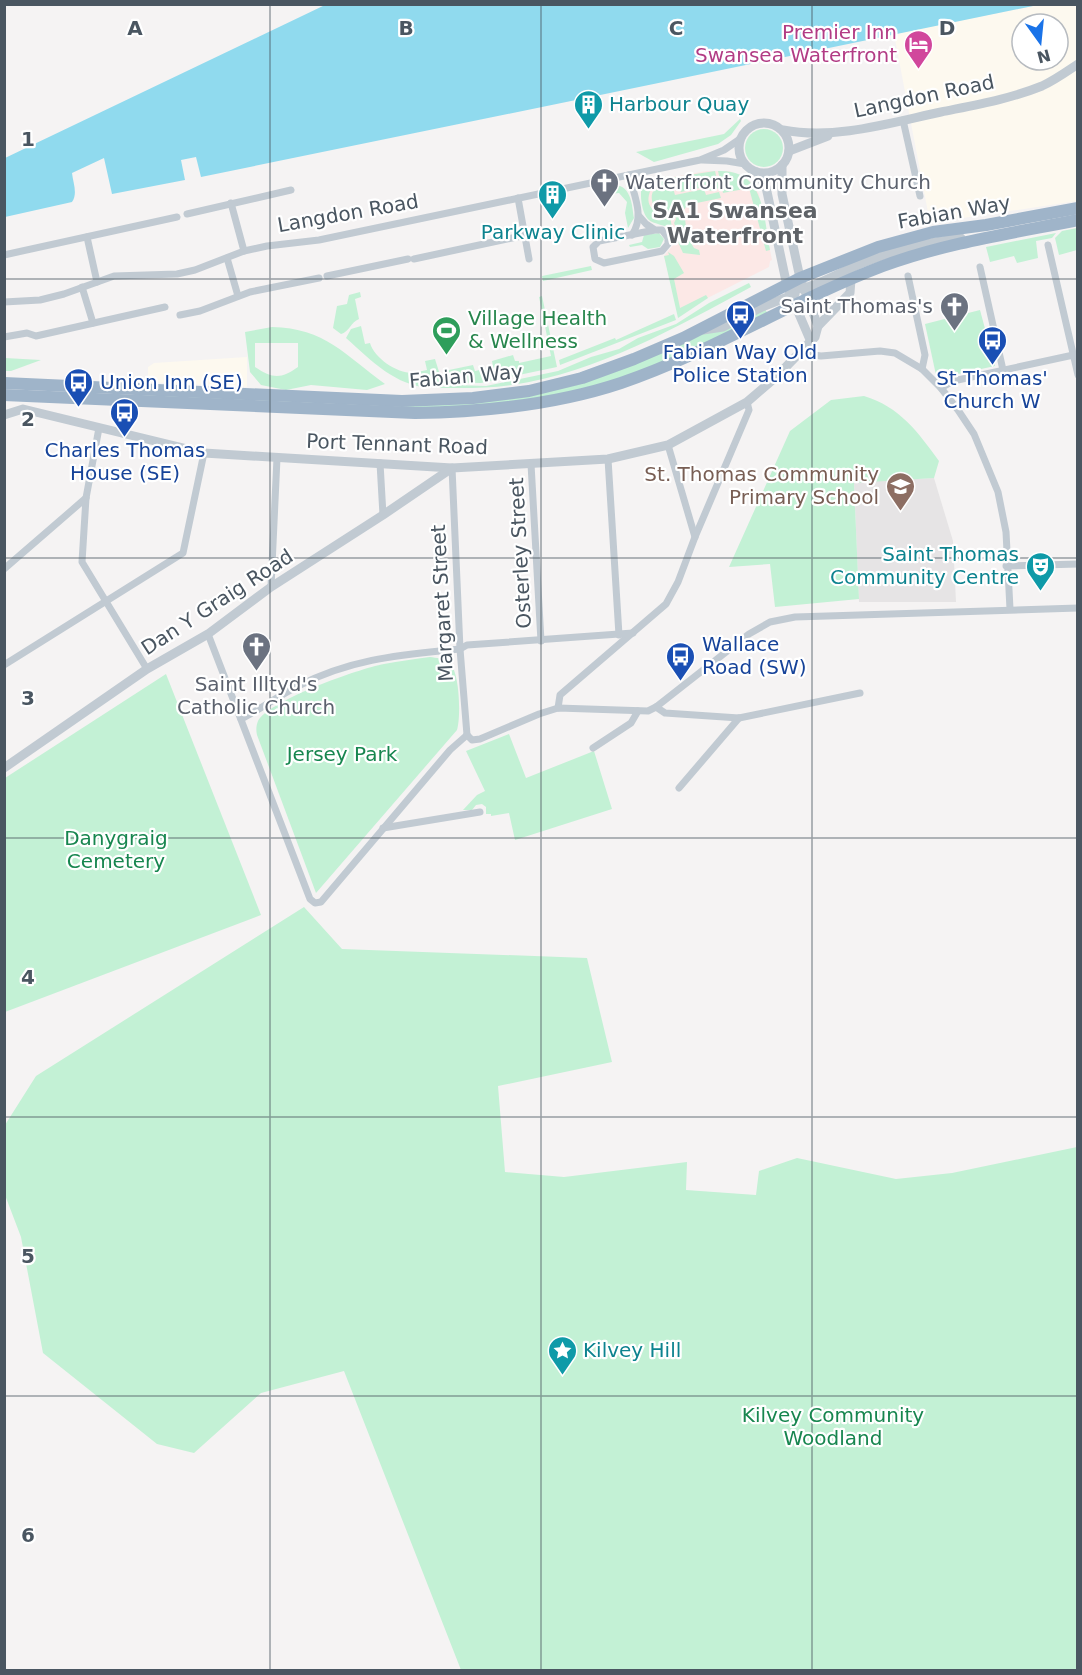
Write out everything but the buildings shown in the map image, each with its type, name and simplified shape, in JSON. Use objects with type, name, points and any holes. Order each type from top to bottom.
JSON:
[{"type":"highway","name":"Fabian Way","points":[[4,395],[415,413],[491,410],[548,401],[622,382],[719,342],[804,288],[843,259],[916,235],[1077,208]]},
{"type":"highway","name":"Fabian Way","points":[[4,383],[402,401],[473,398],[529,391],[582,378],[634,360],[696,331],[804,288],[851,279],[921,254],[1077,220]]},
{"type":"street","name":"Langdon Road","points":[[783,130],[801,134],[842,131],[903,120],[1023,93],[1045,85],[1077,64]]},
{"type":"street","points":[[903,120],[920,196]]},
{"type":"street","points":[[818,326],[804,288],[782,194],[782,165],[789,151],[789,140],[783,130],[763,122],[751,126],[740,139],[739,152],[745,164],[757,172],[766,187],[791,295],[807,346],[814,355],[821,356],[880,351],[895,353],[922,369],[941,388],[974,434],[998,492],[1006,532],[1010,609]]},
{"type":"street","name":"Langdon Road","points":[[789,151],[842,131]]},
{"type":"street","name":"Langdon Road","points":[[4,302],[40,300],[114,276],[177,274],[195,270],[244,251],[319,240],[700,160],[724,150],[740,139]]},
{"type":"street","name":"Langdon Road","points":[[700,160],[745,164]]},
{"type":"street","points":[[757,172],[770,172],[782,165]]},
{"type":"street","points":[[629,175],[639,216],[638,226],[632,235]]},
{"type":"street","points":[[187,214],[291,190]]},
{"type":"street","points":[[518,198],[529,259]]},
{"type":"street","points":[[231,203],[244,251]]},
{"type":"street","points":[[639,216],[655,230]]},
{"type":"street","points":[[4,255],[177,217]]},
{"type":"street","points":[[655,230],[662,230],[668,238],[668,244],[662,251],[604,263],[595,259],[593,254],[595,243],[655,230]]},
{"type":"street","points":[[180,315],[200,311],[238,296],[526,235]]},
{"type":"street","points":[[87,237],[97,282]]},
{"type":"street","points":[[804,288],[867,261],[916,246],[933,242],[994,237]]},
{"type":"street","points":[[1048,245],[1075,355],[1077,375]]},
{"type":"street","points":[[227,258],[238,296]]},
{"type":"street","points":[[980,267],[1003,370]]},
{"type":"street","points":[[908,276],[925,355],[922,369]]},
{"type":"street","name":"Port Tennant Road","points":[[4,415],[23,410],[204,453],[452,468],[608,459],[668,445],[747,402],[807,346],[818,331],[818,326],[850,293],[851,279]]},
{"type":"street","points":[[82,287],[93,323]]},
{"type":"street","points":[[4,337],[27,333],[36,336],[165,307]]},
{"type":"street","points":[[941,388],[953,381],[1075,355]]},
{"type":"street","points":[[558,708],[560,696],[666,604],[678,582],[749,410],[747,402]]},
{"type":"street","points":[[99,428],[86,498],[82,562],[147,669]]},
{"type":"street","points":[[668,445],[695,537]]},
{"type":"street","points":[[4,665],[183,554],[204,453]]},
{"type":"street","points":[[271,587],[277,458]]},
{"type":"street","points":[[608,459],[619,635]]},
{"type":"street","points":[[380,463],[383,515]]},
{"type":"street","name":"Osterley Street","points":[[531,464],[541,641]]},
{"type":"street","name":"Dan Y Graig Road","points":[[5,767],[147,669],[208,634],[271,587],[452,468]]},
{"type":"street","name":"Margaret Street","points":[[452,468],[460,650],[467,735]]},
{"type":"street","points":[[4,569],[86,498]]},
{"type":"street","points":[[1006,566],[1077,564]]},
{"type":"street","points":[[208,634],[310,899],[315,903],[321,902],[450,750],[467,735],[472,740],[480,739],[538,714],[558,708],[648,711],[749,634],[770,622],[795,617],[1077,608]]},
{"type":"street","points":[[241,719],[298,686],[361,662],[382,657],[460,650],[466,645],[633,633]]},
{"type":"street","points":[[656,707],[665,713],[739,718],[860,693]]},
{"type":"street","points":[[593,748],[631,723],[638,711]]},
{"type":"street","points":[[679,788],[739,718]]},
{"type":"street","points":[[383,828],[480,812]]},
{"type":"shaded area","points":[[1038,5],[1077,5],[1077,201],[930,223],[894,34]]},
{"type":"shaded area","points":[[707,171],[729,171],[745,177],[754,185],[759,194],[772,260],[769,267],[678,313],[664,256],[674,244],[674,236],[668,227],[651,222],[646,216],[642,185],[643,182]]},
{"type":"shaded area","points":[[247,357],[247,387],[148,382],[148,367],[154,363]]},
{"type":"shaded area","name":"St. Thomas Community Primary School","points":[[934,478],[953,541],[956,602],[859,602],[854,482]]},
{"type":"green space","points":[[740,119],[741,121],[731,135],[718,144],[654,162],[636,152],[724,134]]},
{"type":"green space","points":[[764,129],[777,135],[783,148],[777,161],[764,167],[751,161],[745,148],[751,135]]},
{"type":"green space","points":[[715,171],[719,188],[711,191],[704,187],[681,192],[677,182],[651,189],[648,200],[650,205],[655,211],[670,216],[672,228],[653,222],[646,217],[641,191],[643,182]]},
{"type":"green space","points":[[718,171],[733,172],[745,178],[753,186],[763,209],[770,250],[766,251],[749,188],[723,193]]},
{"type":"green space","points":[[620,186],[629,195],[632,204],[634,218],[628,228],[625,213],[627,202],[619,193],[609,196],[597,193]]},
{"type":"green space","points":[[670,186],[675,195],[704,189],[706,195],[719,192],[721,198],[687,205],[684,210],[686,227],[677,230],[674,223],[675,212],[657,212],[652,201],[654,190]]},
{"type":"green space","points":[[1077,228],[1077,250],[1059,255],[1055,238],[1062,231]]},
{"type":"green space","points":[[659,233],[664,239],[660,247],[648,249],[642,245],[630,247],[629,245],[642,242],[644,235]]},
{"type":"green space","points":[[1056,233],[1052,238],[1036,241],[1038,258],[1017,263],[1014,256],[990,262],[986,247]]},
{"type":"green space","points":[[681,238],[688,238],[694,248],[699,250],[700,255],[683,253],[678,242]]},
{"type":"green space","points":[[668,252],[674,256],[684,273],[674,279],[680,308],[706,295],[708,298],[678,318],[664,256],[669,255]]},
{"type":"green space","points":[[591,266],[592,270],[543,281],[542,276]]},
{"type":"green space","points":[[749,283],[751,287],[665,333],[575,370],[512,385],[473,388],[434,388],[454,385],[486,386],[558,371],[591,357],[619,349],[638,338],[676,324],[709,303]]},
{"type":"green space","points":[[360,292],[361,297],[355,299],[359,319],[341,334],[333,328],[337,306],[347,304],[349,295]]},
{"type":"green space","points":[[542,296],[557,367],[481,383],[438,382],[431,388],[406,383],[395,377],[346,338],[351,329],[361,326],[365,344],[370,343],[381,359],[400,370],[412,373],[427,370],[425,361],[435,359],[440,375],[449,373],[449,370],[473,365],[475,371],[493,367],[492,361],[513,355],[515,361],[519,363],[551,356],[539,297]]},
{"type":"green space","points":[[765,309],[768,314],[648,369],[576,392],[459,409],[137,395],[487,402],[699,335]]},
{"type":"green space","points":[[980,310],[995,366],[944,377],[936,375],[925,324]]},
{"type":"green space","points":[[674,314],[676,320],[560,365],[559,360],[615,338],[616,340]]},
{"type":"green space","points":[[272,327],[306,332],[346,353],[385,384],[367,390],[311,385],[286,390],[261,385],[250,372],[245,332]],"holes":[[[255,343],[298,343],[298,367],[292,371],[277,376],[267,374],[255,367]]]},
{"type":"green space","points":[[5,358],[41,360],[5,371]]},
{"type":"green space","points":[[864,396],[888,407],[916,431],[939,461],[934,478],[854,483],[859,599],[775,607],[770,564],[729,567],[790,431],[831,400]]},
{"type":"green space","name":"Jersey Park","points":[[430,657],[445,660],[453,667],[459,694],[457,730],[316,893],[257,735],[258,721],[279,704],[316,686],[384,664]]},
{"type":"green space","name":"Danygraig Cemetery","points":[[166,674],[261,915],[5,1012],[5,778]]},
{"type":"green space","points":[[509,734],[526,778],[594,751],[612,809],[515,840],[509,813],[491,816],[491,814],[486,814],[486,807],[482,804],[476,805],[472,810],[463,810],[477,795],[485,791],[466,751]]},
{"type":"green space","name":"Kilvey Community Woodland","points":[[304,907],[342,949],[587,958],[612,1062],[498,1086],[505,1172],[564,1177],[687,1162],[686,1190],[756,1195],[759,1171],[797,1158],[896,1179],[952,1173],[1077,1147],[1077,1670],[461,1670],[344,1371],[261,1393],[194,1453],[157,1444],[43,1353],[21,1237],[5,1195],[5,1125],[36,1076]]},
{"type":"water","points":[[325,5],[1038,5],[201,177],[196,157],[181,160],[185,180],[112,194],[104,158],[72,173],[75,192],[72,202],[5,217],[5,158]]},
{"type":"place","name":"Premier Inn Swansea Waterfront","points":[[918,70]]},
{"type":"place","name":"Harbour Quay","points":[[588,130]]},
{"type":"place","name":"Waterfront Community Church","points":[[604,208]]},
{"type":"place","name":"Parkway Clinic","points":[[553,220]]},
{"type":"place","name":"Saint Thomas's","points":[[954,332]]},
{"type":"place","name":"Fabian Way Old Police Station","points":[[740,340]]},
{"type":"place","name":"Village Health & Wellness","points":[[447,356]]},
{"type":"place","name":"St Thomas' Church W","points":[[992,366]]},
{"type":"place","name":"Union Inn (SE)","points":[[79,408]]},
{"type":"place","name":"Charles Thomas House (SE)","points":[[125,438]]},
{"type":"place","name":"St. Thomas Community Primary School","points":[[900,512]]},
{"type":"place","name":"Saint Thomas Community Centre","points":[[1040,592]]},
{"type":"place","name":"Saint Illtyd's Catholic Church","points":[[256,672]]},
{"type":"place","name":"Wallace Road (SW)","points":[[681,682]]},
{"type":"place","name":"Kilvey Hill","points":[[562,1376]]},
{"type":"district","name":"SA1 Swansea Waterfront","points":[[735,222]]}]
